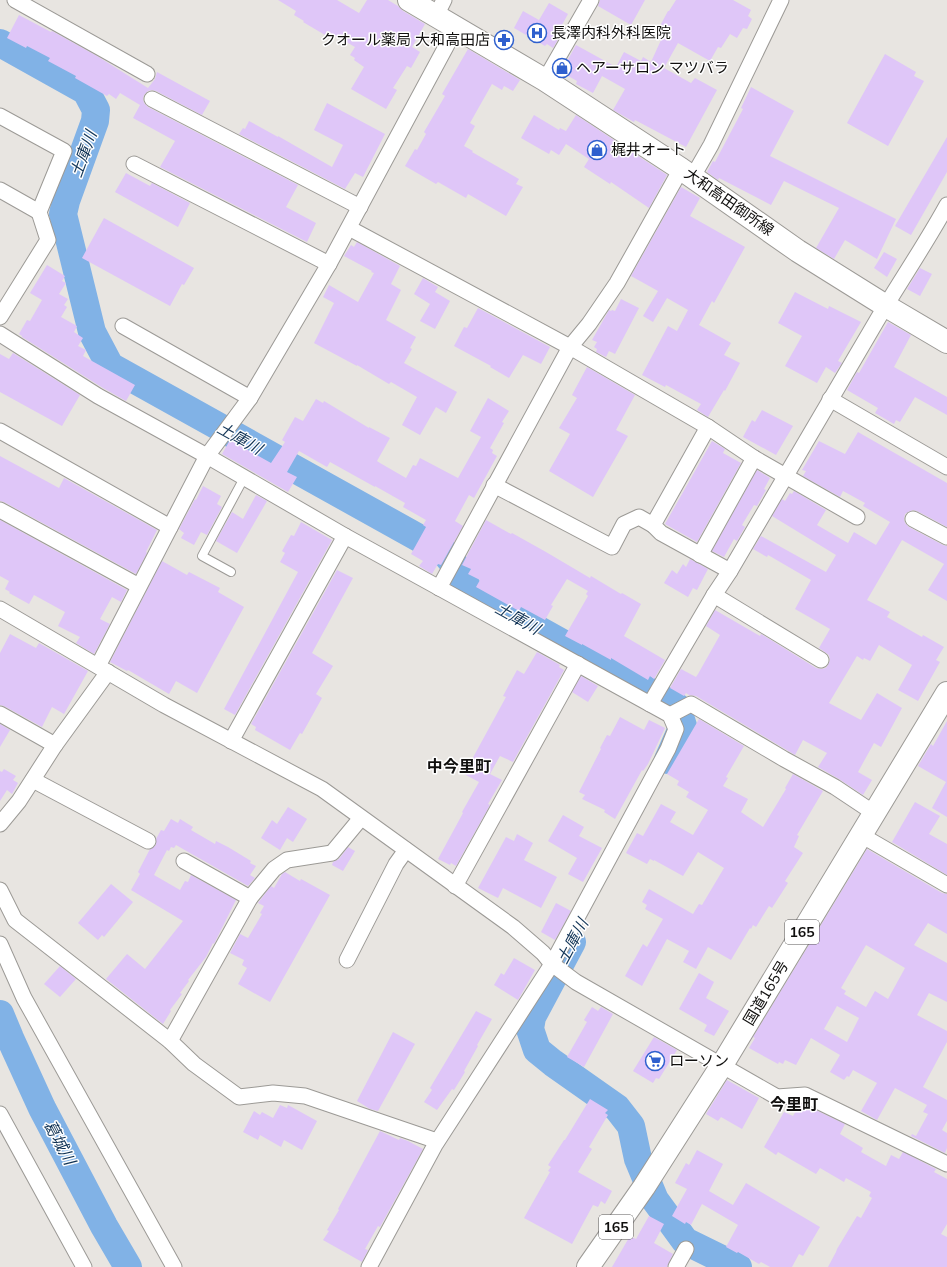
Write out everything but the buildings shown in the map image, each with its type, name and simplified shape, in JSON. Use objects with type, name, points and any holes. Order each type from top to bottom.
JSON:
[{"type":"main road","name":"大和高田御所線","points":[[409,0],[440,8],[456,28],[545,80],[687,173],[798,251],[947,342]]},
{"type":"main road","name":"国道165号","points":[[588,1267],[649,1178],[722,1065],[947,693]]},
{"type":"street","points":[[15,0],[147,74]]},
{"type":"street","points":[[545,80],[590,0]]},
{"type":"street","points":[[439,588],[570,347],[589,324],[617,283],[687,173],[710,145],[781,0]]},
{"type":"street","points":[[0,824],[34,780],[103,669],[139,586],[207,456],[250,398],[329,264],[456,28]]},
{"type":"street","points":[[152,99],[360,207]]},
{"type":"street","points":[[0,116],[64,151],[39,212],[48,240],[0,317]]},
{"type":"street","points":[[134,164],[329,264]]},
{"type":"street","points":[[0,190],[39,212]]},
{"type":"street","points":[[650,704],[714,595],[730,571],[830,399],[930,237],[947,205]]},
{"type":"street","points":[[349,228],[570,347],[708,427],[754,458],[857,517]]},
{"type":"street","points":[[123,326],[250,398]]},
{"type":"street","points":[[0,334],[98,396],[207,456],[345,536],[650,704],[676,712],[691,704],[784,759],[835,787],[874,813]]},
{"type":"street","points":[[830,399],[947,467]]},
{"type":"street","points":[[653,525],[708,427]]},
{"type":"street","points":[[0,431],[170,527]]},
{"type":"street","points":[[700,555],[754,458]]},
{"type":"street","points":[[494,485],[612,547],[624,524],[639,517],[653,525],[661,533],[730,571]]},
{"type":"street","points":[[0,510],[139,586]]},
{"type":"street","points":[[913,519],[947,537]]},
{"type":"street","points":[[231,740],[345,536]]},
{"type":"street","points":[[714,595],[822,660]]},
{"type":"street","points":[[0,609],[164,705],[322,789],[513,927],[543,953],[552,964],[576,982],[778,1097],[805,1095],[947,1164]]},
{"type":"street","points":[[455,886],[578,664]]},
{"type":"street","points":[[370,1267],[437,1141],[552,964],[668,749],[676,729],[676,712]]},
{"type":"street","points":[[0,714],[55,745]]},
{"type":"street","points":[[34,780],[148,841]]},
{"type":"street","points":[[170,1041],[250,898],[274,868],[287,860],[332,853],[361,818]]},
{"type":"street","points":[[861,835],[947,885]]},
{"type":"street","points":[[347,960],[396,864],[406,850]]},
{"type":"street","points":[[184,861],[250,898]]},
{"type":"street","points":[[0,890],[15,920],[170,1041],[194,1064],[239,1097],[273,1092],[305,1096],[437,1141]]},
{"type":"street","points":[[0,944],[24,998],[174,1267]]},
{"type":"street","points":[[0,1114],[84,1267]]},
{"type":"street","points":[[676,1267],[686,1249]]},
{"type":"lane","points":[[230,572],[202,556],[244,478]]},
{"type":"waterway","name":"土庫川","points":[[0,43],[86,91],[96,110],[95,121],[66,201],[63,214],[92,332],[110,366],[444,552],[459,570],[469,591],[677,707],[683,726],[668,760]]},
{"type":"waterway","name":"土庫川","points":[[572,942],[532,1017],[530,1029],[537,1050],[617,1108],[631,1126],[638,1159],[655,1200],[685,1241],[738,1267]]},
{"type":"waterway","name":"葛城川","points":[[0,1014],[42,1108],[104,1226],[128,1267]]},
{"type":"place","name":"長澤内科外科医院","points":[[537,33]]},
{"type":"place","name":"クオール薬局 大和高田店","points":[[504,40]]},
{"type":"place","name":"ヘアーサロン マツバラ","points":[[562,68]]},
{"type":"place","name":"梶井オート","points":[[597,150]]},
{"type":"place","name":"ローソン","points":[[655,1061]]},
{"type":"district","name":"中今里町","points":[[459,766]]},
{"type":"district","name":"今里町","points":[[794,1104]]}]
